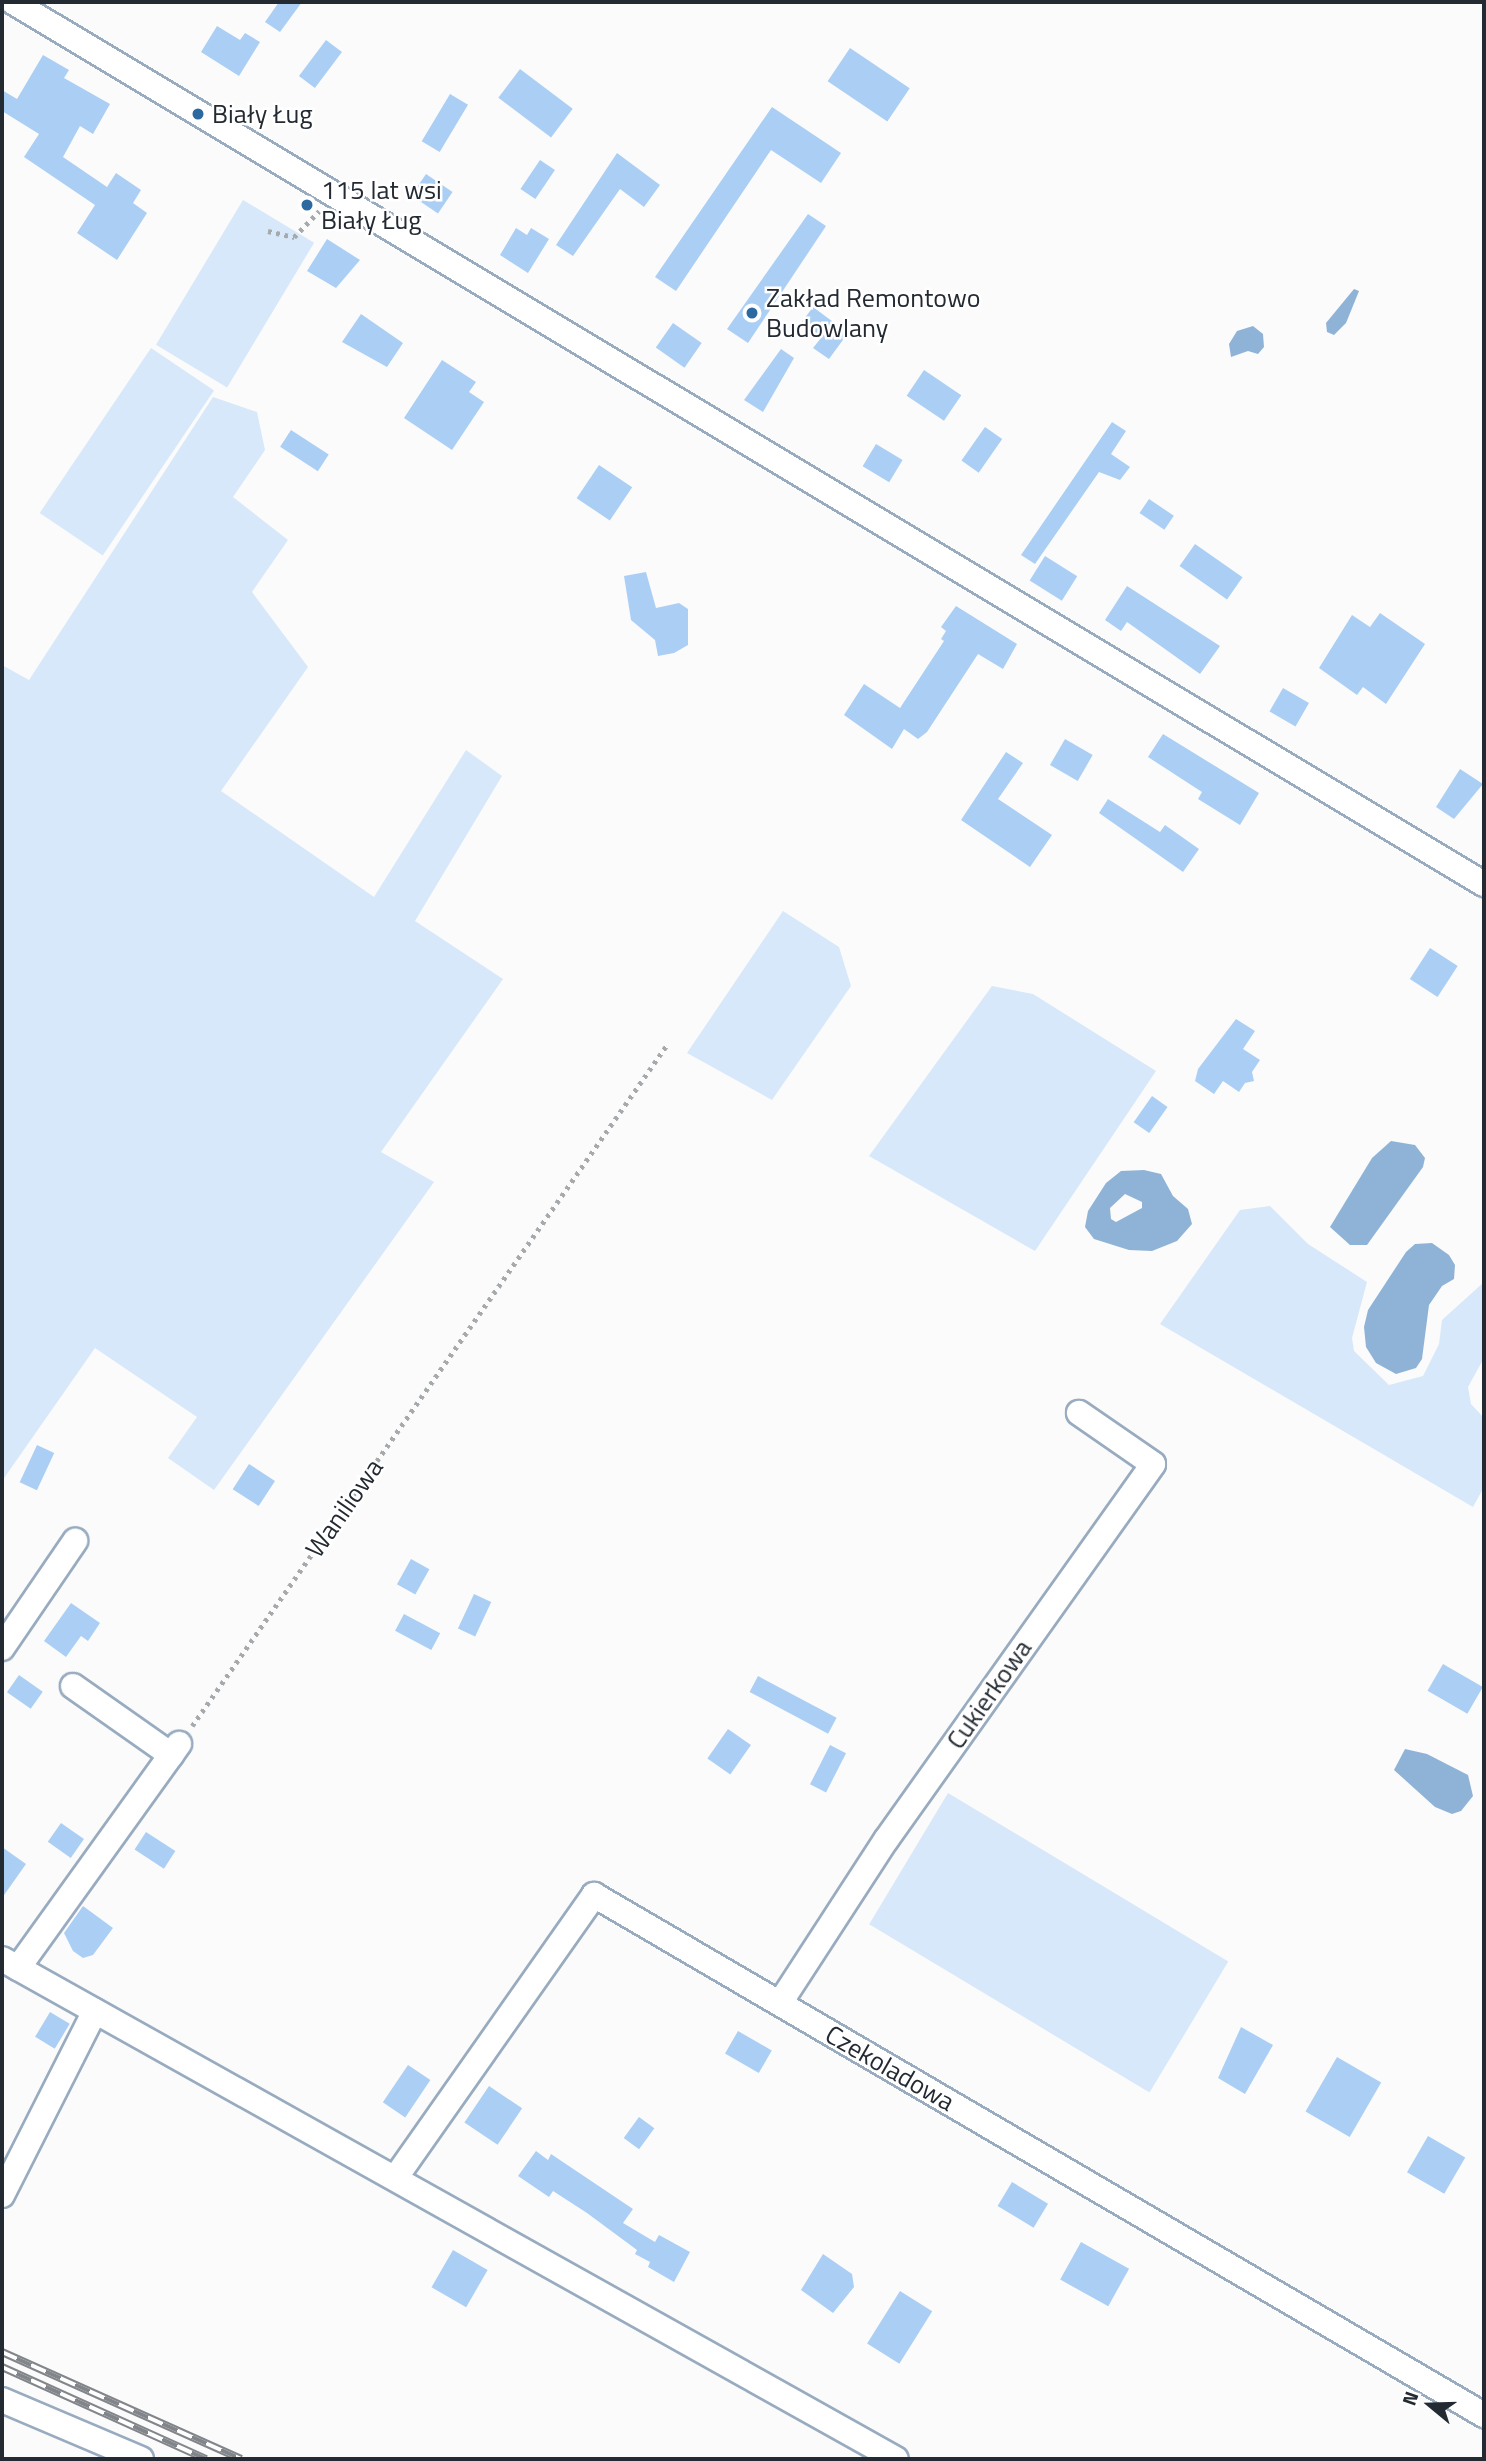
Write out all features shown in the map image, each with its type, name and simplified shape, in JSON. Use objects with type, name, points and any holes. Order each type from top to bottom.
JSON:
[{"type":"street","points":[[13,2],[1484,884]]},
{"type":"street","name":"Cukierkowa","points":[[780,2003],[894,1829],[1153,1464],[1079,1413]]},
{"type":"street","points":[[2,1648],[75,1541]]},
{"type":"street","points":[[73,1686],[175,1749],[10,1963],[896,2459]]},
{"type":"street","name":"Czekoladowa","points":[[396,2177],[594,1895],[1484,2415]]},
{"type":"street","points":[[2,2195],[95,2011]]},
{"type":"street","points":[[2,2400],[141,2459]]},
{"type":"path","points":[[268,231],[294,237],[325,205]]},
{"type":"path","name":"Waniliowa","points":[[175,1749],[666,1046]]},
{"type":"shaded area","points":[[243,200],[314,243],[227,388],[156,345]]},
{"type":"shaded area","points":[[151,348],[214,390],[103,555],[40,513]]},
{"type":"shaded area","points":[[213,397],[257,412],[265,450],[233,497],[288,540],[252,592],[308,667],[221,791],[374,897],[466,750],[502,776],[415,921],[503,979],[381,1152],[434,1182],[214,1490],[168,1458],[197,1417],[95,1348],[2,1481],[2,665],[29,680]]},
{"type":"shaded area","points":[[783,911],[839,947],[851,986],[772,1100],[687,1053]]},
{"type":"shaded area","points":[[992,986],[1033,994],[1156,1071],[1035,1251],[869,1156]]},
{"type":"shaded area","points":[[1270,1206],[1308,1244],[1367,1282],[1352,1338],[1354,1351],[1389,1385],[1423,1376],[1439,1344],[1442,1320],[1484,1282],[1484,1358],[1468,1387],[1471,1404],[1484,1418],[1484,1487],[1473,1507],[1160,1324],[1240,1210]]},
{"type":"shaded area","points":[[948,1793],[1228,1961],[1149,2093],[869,1924]]},
{"type":"water","points":[[1354,289],[1359,291],[1346,323],[1334,335],[1327,332],[1326,323]]},
{"type":"water","points":[[1253,326],[1263,334],[1264,347],[1258,354],[1248,351],[1231,357],[1229,344],[1237,331]]},
{"type":"water","points":[[1391,1141],[1415,1145],[1425,1158],[1423,1167],[1367,1245],[1350,1245],[1330,1227],[1372,1158]]},
{"type":"water","points":[[1144,1170],[1161,1174],[1173,1196],[1188,1209],[1192,1224],[1177,1241],[1152,1251],[1129,1250],[1094,1239],[1085,1227],[1088,1211],[1106,1183],[1121,1171]],"holes":[[[1125,1194],[1142,1202],[1142,1208],[1116,1222],[1111,1219],[1110,1208]]]},
{"type":"water","points":[[1432,1243],[1449,1255],[1455,1265],[1454,1279],[1442,1286],[1429,1305],[1422,1359],[1416,1368],[1396,1374],[1376,1363],[1366,1347],[1364,1327],[1368,1310],[1406,1252],[1415,1244]]},
{"type":"water","points":[[1405,1749],[1427,1754],[1468,1775],[1473,1796],[1461,1811],[1452,1814],[1435,1807],[1394,1770]]},
{"type":"building","points":[[279,2],[302,2],[280,32],[265,22]]},
{"type":"building","points":[[217,26],[240,40],[245,33],[260,42],[239,76],[201,52]]},
{"type":"building","points":[[326,40],[342,52],[315,88],[299,76]]},
{"type":"building","points":[[850,48],[910,88],[887,121],[828,81]]},
{"type":"building","points":[[43,55],[69,70],[64,78],[110,104],[93,134],[80,126],[63,157],[107,187],[116,173],[141,190],[133,203],[147,213],[117,260],[77,233],[95,205],[24,157],[39,134],[2,111],[2,90],[17,99]]},
{"type":"building","points":[[520,69],[573,109],[551,137],[498,98]]},
{"type":"building","points":[[450,94],[468,105],[440,152],[422,141]]},
{"type":"building","points":[[772,107],[841,153],[821,183],[771,150],[676,291],[655,277]]},
{"type":"building","points":[[617,153],[660,185],[644,207],[620,189],[573,256],[556,245]]},
{"type":"building","points":[[540,160],[555,170],[535,199],[520,189]]},
{"type":"building","points":[[426,174],[453,192],[438,213],[411,196]]},
{"type":"building","points":[[808,214],[826,226],[748,343],[727,329]]},
{"type":"building","points":[[516,228],[527,235],[531,228],[549,239],[528,273],[500,255]]},
{"type":"building","points":[[327,239],[360,260],[336,288],[307,271]]},
{"type":"building","points":[[813,307],[848,333],[829,359],[813,348],[821,338],[801,323]]},
{"type":"building","points":[[361,314],[403,343],[387,367],[342,342]]},
{"type":"building","points":[[673,323],[702,343],[684,368],[656,348]]},
{"type":"building","points":[[781,349],[794,358],[763,412],[744,400]]},
{"type":"building","points":[[442,360],[476,382],[469,392],[484,402],[452,450],[404,418]]},
{"type":"building","points":[[924,370],[961,395],[944,421],[907,396]]},
{"type":"building","points":[[1112,422],[1126,431],[1111,454],[1130,467],[1120,480],[1099,472],[1035,564],[1021,555]]},
{"type":"building","points":[[985,427],[1002,439],[979,473],[961,461]]},
{"type":"building","points":[[291,430],[329,455],[318,471],[280,447]]},
{"type":"building","points":[[876,444],[903,460],[889,482],[863,466]]},
{"type":"building","points":[[599,465],[632,487],[610,521],[577,498]]},
{"type":"building","points":[[1149,499],[1174,516],[1164,530],[1139,513]]},
{"type":"building","points":[[1195,544],[1243,577],[1227,599],[1180,566]]},
{"type":"building","points":[[1045,556],[1077,576],[1062,601],[1030,581]]},
{"type":"building","points":[[646,572],[656,608],[679,603],[688,609],[688,645],[674,653],[658,656],[655,640],[631,620],[624,576]]},
{"type":"building","points":[[1127,586],[1220,646],[1200,674],[1127,622],[1121,631],[1105,620]]},
{"type":"building","points":[[956,606],[1017,644],[1003,669],[978,654],[927,732],[918,739],[904,729],[892,749],[844,715],[864,684],[900,708],[944,641],[941,639],[946,631],[941,627]]},
{"type":"building","points":[[1380,613],[1425,644],[1386,704],[1363,687],[1357,695],[1319,668],[1352,615],[1370,627]]},
{"type":"building","points":[[1283,688],[1309,703],[1295,726],[1270,711]]},
{"type":"building","points":[[1163,734],[1259,793],[1240,825],[1198,799],[1202,792],[1148,757]]},
{"type":"building","points":[[1065,739],[1093,755],[1078,781],[1050,765]]},
{"type":"building","points":[[1006,752],[1023,763],[998,799],[1052,835],[1030,867],[961,820]]},
{"type":"building","points":[[1460,769],[1483,784],[1454,819],[1436,807]]},
{"type":"building","points":[[1108,799],[1160,832],[1165,825],[1199,849],[1183,872],[1099,813]]},
{"type":"building","points":[[1430,948],[1458,966],[1438,997],[1410,979]]},
{"type":"building","points":[[1236,1019],[1255,1031],[1243,1049],[1260,1060],[1252,1072],[1254,1081],[1245,1083],[1239,1092],[1223,1081],[1214,1094],[1195,1081],[1198,1069]]},
{"type":"building","points":[[1152,1096],[1168,1107],[1149,1133],[1134,1122]]},
{"type":"building","points":[[37,1445],[54,1453],[37,1490],[20,1482]]},
{"type":"building","points":[[249,1464],[275,1481],[259,1506],[233,1489]]},
{"type":"building","points":[[411,1559],[429,1569],[415,1595],[397,1584]]},
{"type":"building","points":[[474,1594],[491,1602],[475,1636],[458,1628]]},
{"type":"building","points":[[71,1603],[100,1623],[88,1641],[81,1636],[66,1657],[44,1641]]},
{"type":"building","points":[[404,1614],[440,1633],[431,1650],[395,1631]]},
{"type":"building","points":[[1443,1664],[1483,1687],[1467,1714],[1428,1691]]},
{"type":"building","points":[[19,1675],[43,1692],[31,1709],[7,1692]]},
{"type":"building","points":[[758,1676],[837,1718],[828,1734],[750,1692]]},
{"type":"building","points":[[728,1729],[751,1745],[730,1775],[707,1758]]},
{"type":"building","points":[[830,1745],[846,1753],[826,1792],[810,1784]]},
{"type":"building","points":[[61,1823],[84,1839],[71,1858],[48,1842]]},
{"type":"building","points":[[146,1832],[175,1851],[164,1869],[135,1850]]},
{"type":"building","points":[[2,1847],[26,1864],[2,1898]]},
{"type":"building","points":[[83,1906],[113,1928],[93,1955],[83,1958],[73,1951],[64,1933]]},
{"type":"building","points":[[50,2012],[70,2024],[55,2049],[35,2037]]},
{"type":"building","points":[[1241,2027],[1273,2045],[1245,2094],[1218,2078]]},
{"type":"building","points":[[738,2031],[772,2050],[759,2073],[725,2054]]},
{"type":"building","points":[[1337,2057],[1381,2082],[1350,2137],[1306,2112]]},
{"type":"building","points":[[408,2065],[430,2080],[405,2117],[383,2102]]},
{"type":"building","points":[[489,2086],[522,2108],[498,2145],[464,2122]]},
{"type":"building","points":[[639,2117],[654,2128],[639,2149],[624,2138]]},
{"type":"building","points":[[1428,2136],[1465,2158],[1444,2194],[1407,2172]]},
{"type":"building","points":[[536,2151],[548,2160],[551,2154],[633,2209],[623,2223],[655,2242],[659,2235],[690,2252],[674,2282],[648,2267],[650,2262],[635,2254],[637,2250],[587,2213],[553,2191],[549,2197],[518,2176]]},
{"type":"building","points":[[1012,2182],[1048,2204],[1034,2228],[998,2206]]},
{"type":"building","points":[[1081,2242],[1129,2269],[1108,2306],[1060,2280]]},
{"type":"building","points":[[453,2250],[488,2270],[466,2307],[432,2287]]},
{"type":"building","points":[[823,2254],[852,2274],[854,2287],[833,2313],[801,2290]]},
{"type":"building","points":[[900,2291],[932,2311],[899,2364],[867,2344]]},
{"type":"railway","points":[[2,2352],[241,2459]]},
{"type":"railway","points":[[2,2367],[206,2459]]},
{"type":"place","name":"Biały Ług","points":[[198,114]]},
{"type":"place","name":"115 lat wsi Biały Ług","points":[[307,205]]},
{"type":"place","name":"Zakład Remontowo Budowlany","points":[[752,313]]}]
